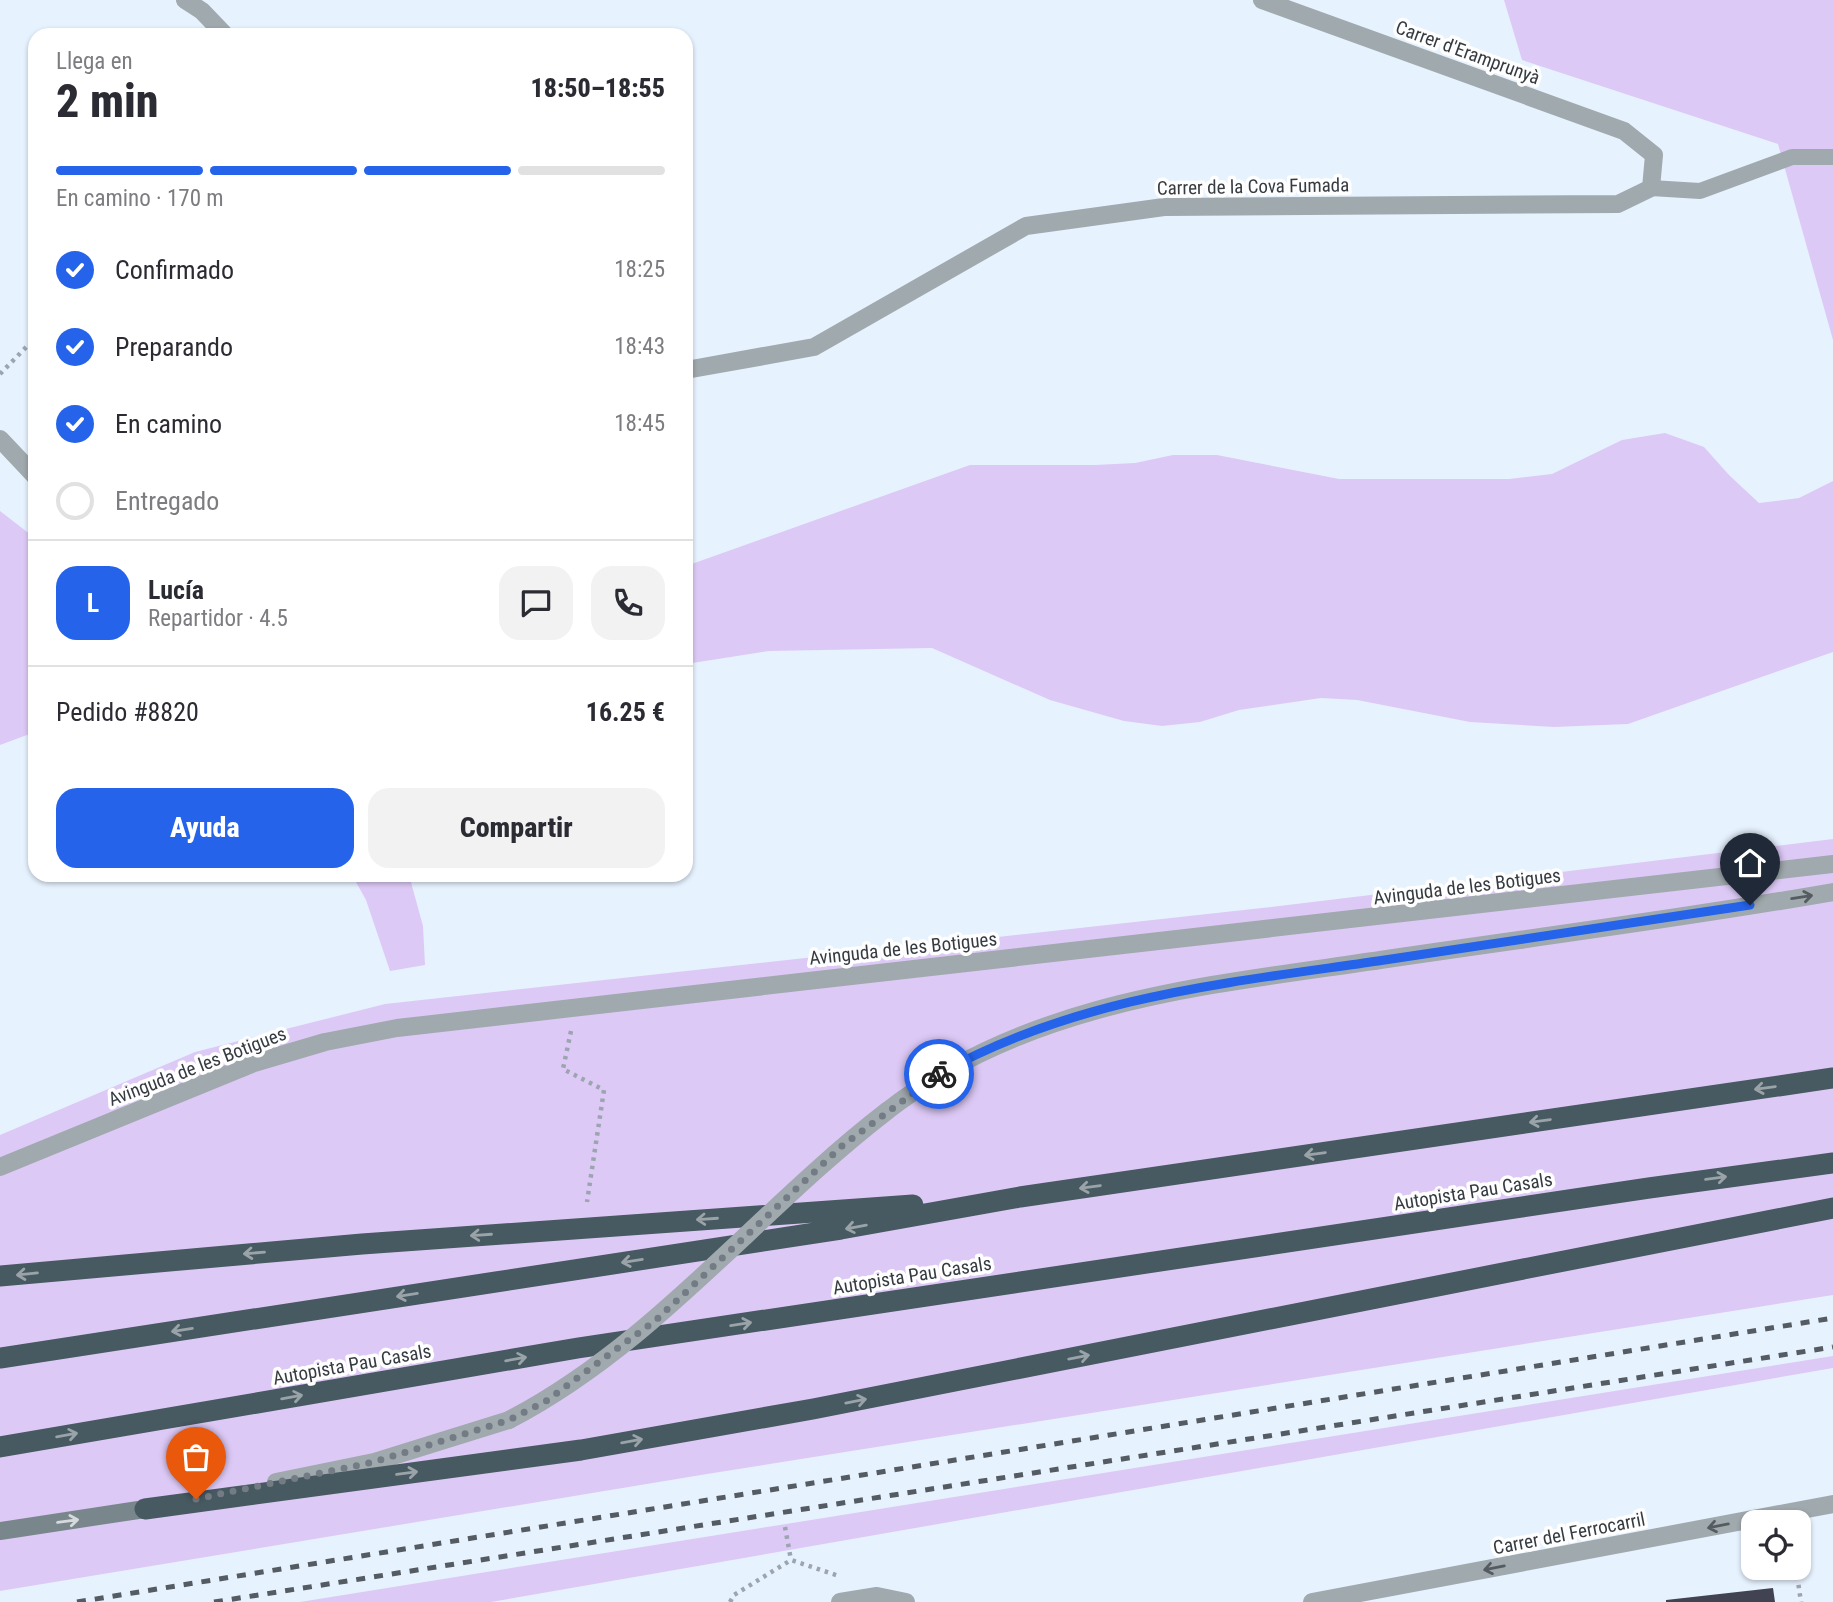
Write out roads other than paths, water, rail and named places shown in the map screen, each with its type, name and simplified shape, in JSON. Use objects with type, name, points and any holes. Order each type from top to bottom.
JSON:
[{"type":"highway","points":[[0,1359],[841,1230],[1020,1197],[1833,1078]]},
{"type":"highway","name":"Autopista Pau Casals","points":[[0,1447],[578,1348],[1648,1188],[1833,1163]]},
{"type":"highway","points":[[0,1276],[362,1244],[1020,1197]]},
{"type":"highway","points":[[145,1509],[581,1450],[813,1409],[1833,1208]]},
{"type":"main road","points":[[0,1531],[145,1509]]},
{"type":"street","points":[[185,0],[202,11],[218,28]]},
{"type":"street","name":"Carrer d'Eramprunyà","points":[[1262,0],[1624,131],[1654,155],[1651,188]]},
{"type":"street","name":"Carrer de la Cova Fumada","points":[[693,369],[814,347],[1026,226],[1164,206],[1618,204],[1651,188]]},
{"type":"street","points":[[0,439],[28,469]]},
{"type":"street","name":"Avinguda de les Botigues","points":[[0,1167],[254,1063],[325,1042],[397,1028],[1833,864]]},
{"type":"street","points":[[145,1509],[374,1462],[509,1420],[546,1401],[656,1320],[810,1174],[923,1083],[966,1058],[1035,1028],[1116,1003],[1235,981],[1833,892]]},
{"type":"street","name":"Carrer del Ferrocarril","points":[[1312,1602],[1833,1504]]},
{"type":"street","points":[[840,1602],[877,1596],[906,1602]]},
{"type":"lane","points":[[1651,188],[1700,191],[1792,158],[1833,158]]},
{"type":"railway","points":[[77,1602],[1833,1318]]},
{"type":"railway","points":[[214,1602],[1833,1347]]}]
